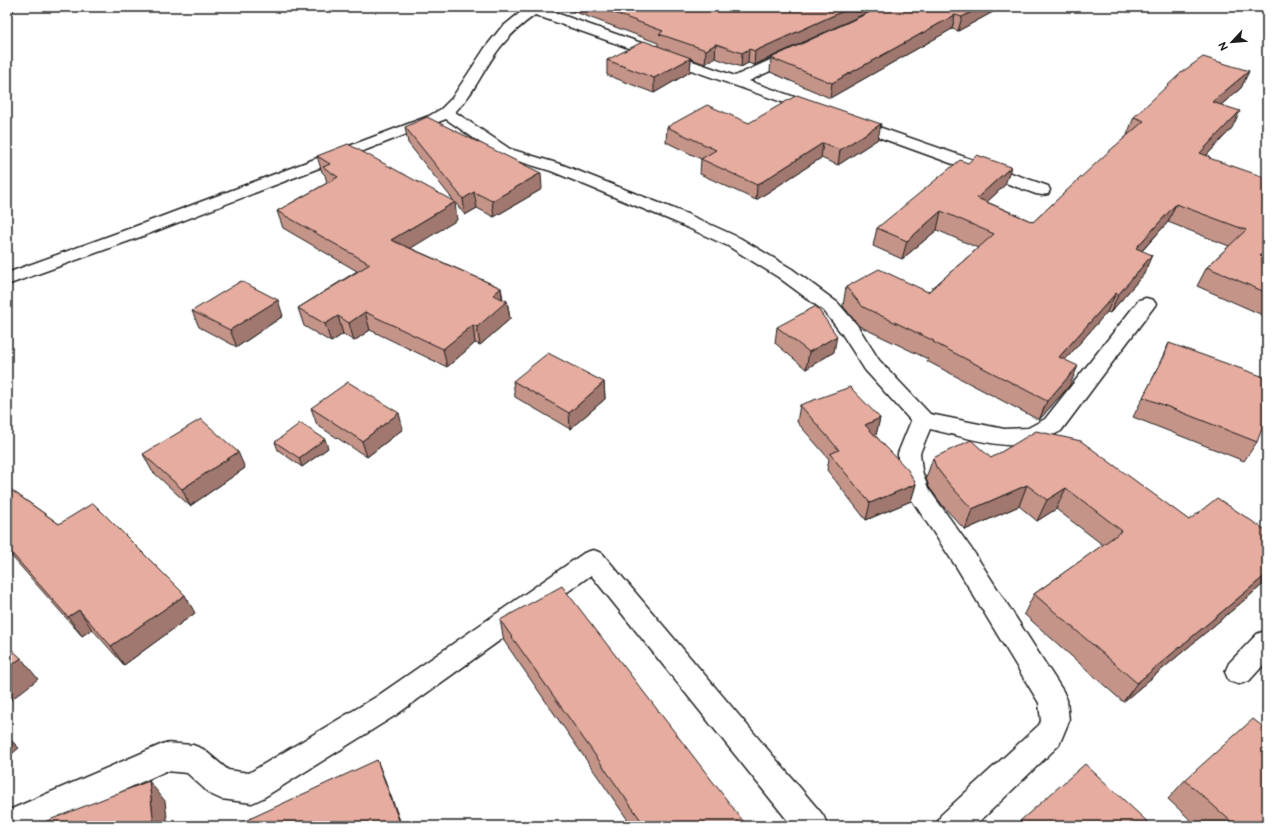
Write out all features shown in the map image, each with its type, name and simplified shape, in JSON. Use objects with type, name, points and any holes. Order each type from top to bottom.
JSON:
[{"type":"street","points":[[7,279],[419,126],[446,112],[458,101],[490,51],[505,32],[535,8],[1042,190]]},
{"type":"street","points":[[736,81],[812,46]]},
{"type":"street","points":[[446,112],[504,152],[557,168],[681,218],[734,242],[785,273],[831,307],[850,330],[872,364],[923,420],[1004,437],[1032,436],[1053,425],[1146,304]]},
{"type":"street","points":[[923,420],[909,453],[910,471],[918,491],[966,561],[1053,700],[1055,721],[1048,735],[952,826]]},
{"type":"street","points":[[10,826],[164,757],[193,759],[220,784],[252,788],[386,706],[593,560],[812,826]]},
{"type":"street","points":[[1239,672],[1267,642]]},
{"type":"building","points":[[598,7],[852,7],[755,51],[749,49],[742,53],[716,44],[706,50],[659,34],[663,31]]},
{"type":"building","points":[[881,7],[981,7],[962,17],[955,15],[832,83],[771,58]]},
{"type":"building","points":[[644,41],[691,58],[654,78],[607,60]]},
{"type":"building","points":[[1203,57],[1249,71],[1212,102],[1240,111],[1200,153],[1210,157],[1209,158],[1267,178],[1267,247],[1260,256],[1267,259],[1267,293],[1207,267],[1246,230],[1176,204],[1136,248],[1152,255],[1118,295],[1116,293],[1059,357],[1078,366],[1047,401],[933,342],[934,341],[863,307],[846,287],[879,269],[928,292],[994,234],[941,211],[907,241],[877,228],[960,160],[968,163],[977,155],[1011,167],[977,198],[1033,222],[1107,153],[1144,121],[1134,117],[1182,72]]},
{"type":"building","points":[[797,95],[881,124],[840,150],[823,143],[757,185],[701,159],[716,150],[667,127],[707,105],[749,123]]},
{"type":"building","points":[[427,117],[541,173],[492,201],[474,192],[463,199],[405,127]]},
{"type":"building","points":[[348,144],[455,202],[391,240],[501,288],[493,295],[507,301],[477,327],[473,325],[443,349],[365,312],[349,323],[338,316],[325,324],[298,308],[370,264],[277,211],[338,177],[323,167],[330,164],[317,156]]},
{"type":"building","points":[[241,281],[278,300],[230,330],[192,311]]},
{"type":"building","points":[[816,306],[837,336],[809,352],[777,327]]},
{"type":"building","points":[[1169,343],[1267,378],[1267,415],[1257,442],[1143,397],[1164,357]]},
{"type":"building","points":[[548,353],[604,382],[569,413],[513,381]]},
{"type":"building","points":[[348,382],[399,413],[362,441],[311,408]]},
{"type":"building","points":[[850,387],[880,418],[865,425],[908,470],[916,484],[870,503],[830,454],[839,450],[800,405]]},
{"type":"building","points":[[201,419],[238,452],[182,489],[143,454]]},
{"type":"building","points":[[300,423],[325,439],[299,458],[275,442]]},
{"type":"building","points":[[1036,431],[1081,441],[1189,520],[1217,498],[1267,531],[1267,574],[1137,683],[1034,594],[1122,531],[1066,488],[1047,500],[1027,485],[972,509],[936,467],[933,458],[971,440],[991,458]]},
{"type":"building","points":[[7,487],[59,524],[93,503],[185,595],[111,646],[79,610],[68,617],[7,548]]},
{"type":"building","points":[[562,586],[747,826],[645,826],[500,620]]},
{"type":"building","points":[[7,645],[21,658],[7,669]]},
{"type":"building","points":[[1253,719],[1266,729],[1267,728],[1267,826],[1236,826],[1185,780]]},
{"type":"building","points":[[377,760],[401,826],[234,826]]},
{"type":"building","points":[[1085,764],[1152,826],[1025,826],[1020,821]]},
{"type":"building","points":[[149,781],[154,826],[34,826]]}]
